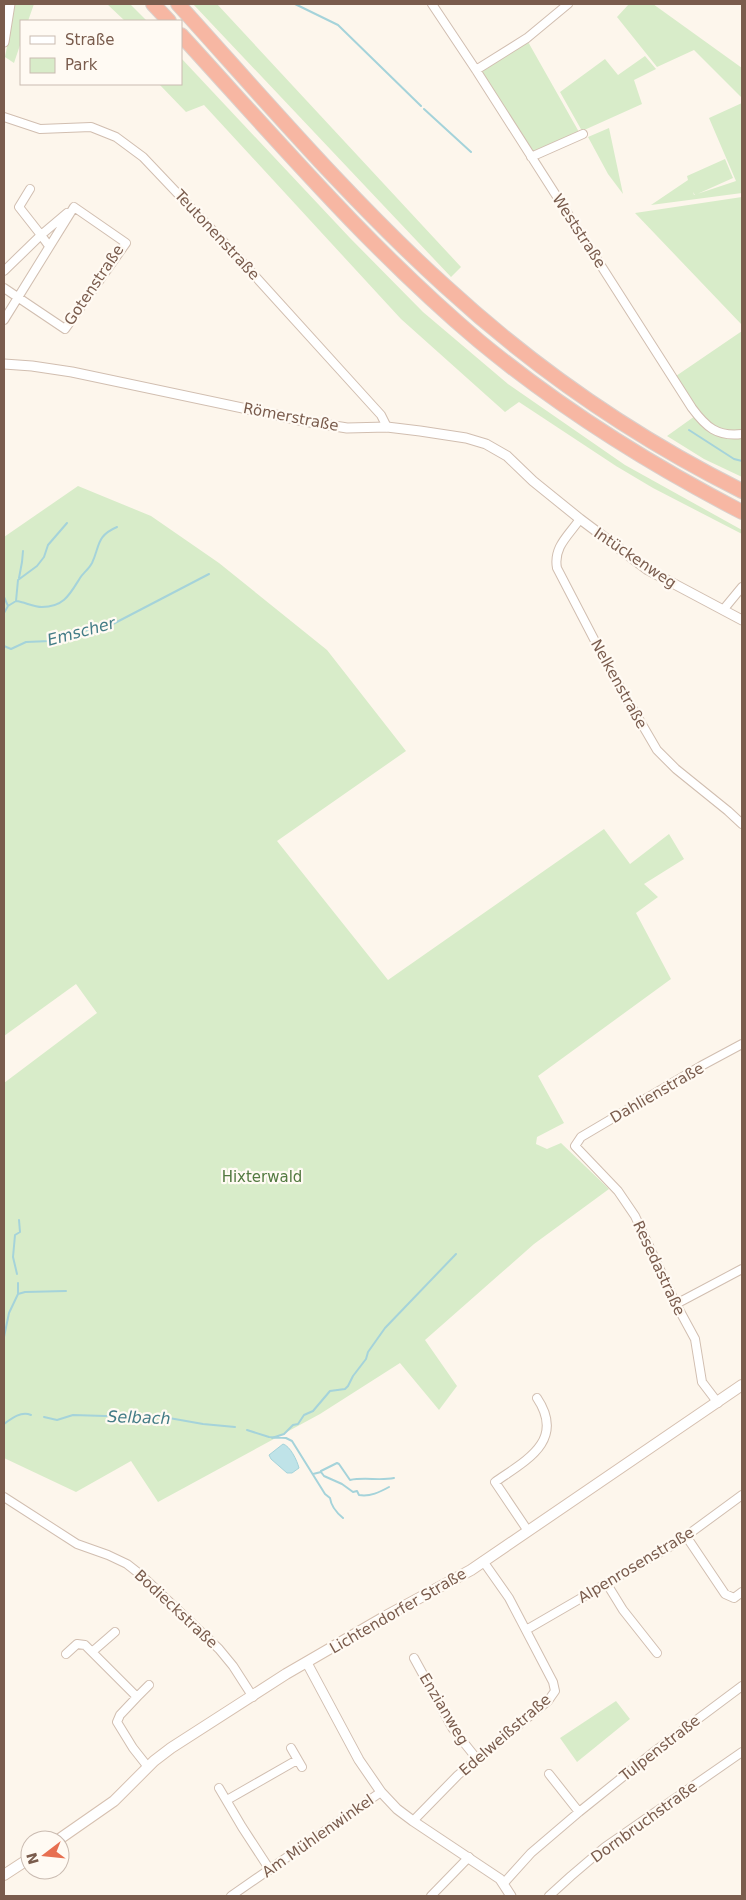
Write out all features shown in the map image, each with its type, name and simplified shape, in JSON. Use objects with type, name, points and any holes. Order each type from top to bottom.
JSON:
[{"type":"highway","points":[[153,4],[168,20]]},
{"type":"highway","points":[[178,4],[335,177],[408,251],[511,344],[580,395],[673,455],[742,492]]},
{"type":"highway","points":[[182,36],[358,226],[435,302],[480,341],[524,377],[622,445],[676,477],[742,512]]},
{"type":"main road","name":"Lichtendorfer Straße","points":[[70,1832],[114,1801],[170,1748],[307,1663],[386,1616],[443,1586],[483,1561],[742,1385]]},
{"type":"main road","points":[[4,1875],[20,1865]]},
{"type":"street","points":[[4,42],[10,4]]},
{"type":"street","name":"Weststraße","points":[[432,4],[701,420],[707,426],[720,432],[742,434]]},
{"type":"street","points":[[476,70],[527,38],[563,5]]},
{"type":"street","name":"Teutonenstraße","points":[[4,117],[40,128],[91,127],[116,137],[142,157],[235,254],[381,415],[387,428]]},
{"type":"street","points":[[531,157],[583,134]]},
{"type":"street","points":[[30,189],[19,207],[49,246]]},
{"type":"street","points":[[4,272],[41,235],[74,207]]},
{"type":"street","points":[[4,320],[74,207]]},
{"type":"street","name":"Gotenstraße","points":[[4,288],[65,329],[126,242],[74,207]]},
{"type":"street","name":"Römerstraße","points":[[4,364],[72,372],[323,425],[347,428],[387,428],[442,434],[486,444],[507,456],[533,481],[560,502]]},
{"type":"street","name":"Intückenweg","points":[[560,502],[648,570],[742,620]]},
{"type":"street","name":"Nelkenstraße","points":[[580,519],[560,546],[555,560],[557,568],[596,642],[637,719],[657,750],[676,770],[742,824]]},
{"type":"street","points":[[723,610],[742,587]]},
{"type":"street","name":"Dahlienstraße","points":[[575,1146],[581,1137],[742,1044]]},
{"type":"street","name":"Resedastraße","points":[[575,1146],[607,1178],[633,1212],[676,1304],[695,1339],[702,1382],[718,1403]]},
{"type":"street","points":[[676,1304],[742,1269]]},
{"type":"street","points":[[528,1531],[495,1482],[536,1453],[543,1442],[546,1430],[546,1416],[538,1398]]},
{"type":"street","name":"Alpenrosenstraße","points":[[526,1630],[686,1536],[742,1495]]},
{"type":"street","name":"Bodieckstraße","points":[[4,1497],[77,1544],[108,1555],[127,1564],[141,1574],[219,1649],[253,1696]]},
{"type":"street","points":[[686,1536],[725,1594],[734,1598],[742,1592]]},
{"type":"street","name":"Edelweißstraße","points":[[414,1821],[420,1812],[477,1759],[553,1695],[555,1691],[509,1598],[483,1561]]},
{"type":"street","points":[[607,1584],[623,1610],[657,1652]]},
{"type":"street","points":[[92,1652],[116,1632]]},
{"type":"street","points":[[66,1654],[80,1643],[85,1645],[138,1697]]},
{"type":"street","name":"Enzianweg","points":[[414,1658],[453,1729],[477,1759]]},
{"type":"street","points":[[307,1663],[359,1760],[381,1792],[397,1809],[495,1875],[504,1883],[511,1896]]},
{"type":"street","points":[[148,1767],[133,1748],[117,1722],[119,1717],[149,1685]]},
{"type":"street","name":"Tulpenstraße","points":[[504,1883],[531,1853],[579,1812],[662,1745],[742,1686]]},
{"type":"street","points":[[292,1748],[302,1767]]},
{"type":"street","name":"Dornbruchstraße","points":[[549,1896],[605,1847],[742,1752]]},
{"type":"street","points":[[227,1800],[297,1760]]},
{"type":"street","points":[[549,1774],[579,1812]]},
{"type":"street","points":[[219,1788],[246,1835],[270,1870]]},
{"type":"street","name":"Am Mühlenwinkel","points":[[231,1896],[381,1792]]},
{"type":"street","points":[[431,1896],[469,1857]]},
{"type":"green space","points":[[15,4],[34,4],[28,20],[20,20],[20,45],[14,63],[5,57]]},
{"type":"green space","points":[[107,4],[130,4],[146,20],[124,20]]},
{"type":"green space","points":[[193,4],[217,4],[461,267],[451,277]]},
{"type":"green space","points":[[629,4],[653,4],[742,68],[742,98],[694,50],[657,67],[617,17]]},
{"type":"green space","points":[[527,40],[579,132],[531,152],[480,70]]},
{"type":"green space","points":[[645,56],[656,69],[634,80],[642,104],[582,131],[560,92],[605,59],[618,75]]},
{"type":"green space","points":[[182,59],[350,238],[423,312],[508,384],[625,465],[742,530],[742,534],[653,488],[519,402],[505,412],[401,319],[204,105],[186,112],[160,85],[182,85]]},
{"type":"green space","points":[[742,103],[742,193],[651,205],[688,180],[687,176],[725,159],[733,178],[698,194],[736,181],[709,118]]},
{"type":"green space","points":[[609,128],[623,194],[608,174],[588,137]]},
{"type":"green space","points":[[742,197],[742,325],[635,213]]},
{"type":"green space","points":[[742,331],[742,432],[729,431],[709,422],[694,406],[676,376]]},
{"type":"green space","points":[[695,416],[706,428],[742,437],[742,477],[704,459],[667,436]]},
{"type":"green space","name":"Hixterwald","points":[[78,486],[151,516],[219,563],[327,650],[406,751],[277,841],[388,980],[604,829],[630,864],[669,834],[684,859],[644,884],[658,897],[636,913],[671,979],[538,1076],[564,1123],[537,1137],[536,1144],[547,1149],[561,1143],[609,1189],[534,1244],[425,1340],[457,1386],[439,1410],[400,1363],[320,1414],[158,1502],[131,1461],[76,1492],[4,1458],[4,1083],[97,1013],[76,984],[4,1036],[4,537]]},
{"type":"green space","points":[[616,1701],[630,1719],[577,1762],[560,1738]]},
{"type":"water","points":[[283,1444],[291,1450],[299,1468],[292,1473],[287,1473],[269,1455]]},
{"type":"waterway","points":[[295,4],[338,25],[421,106]]},
{"type":"waterway","points":[[424,109],[471,152]]},
{"type":"waterway","points":[[689,430],[734,459],[742,461]]},
{"type":"waterway","points":[[16,601],[18,580],[37,566],[44,557],[48,545],[67,523]]},
{"type":"waterway","name":"Emscher","points":[[4,613],[8,606],[16,601],[42,607],[56,605],[61,602],[91,565],[102,538],[110,530],[117,527]]},
{"type":"waterway","points":[[19,578],[23,551]]},
{"type":"waterway","name":"Emscher","points":[[4,646],[11,649],[26,642],[50,641],[66,633],[89,630],[101,623],[106,625],[113,624],[209,574]]},
{"type":"waterway","points":[[4,597],[8,606]]},
{"type":"waterway","points":[[17,1274],[13,1257],[15,1235],[20,1232],[19,1220]]},
{"type":"waterway","points":[[272,1438],[284,1434],[293,1425],[298,1424],[304,1415],[313,1411],[330,1391],[345,1389],[385,1328],[456,1254]]},
{"type":"waterway","points":[[4,1337],[9,1313],[18,1294],[18,1283]]},
{"type":"waterway","points":[[18,1294],[25,1292],[66,1291]]},
{"type":"waterway","name":"Selbach","points":[[4,1424],[13,1417],[24,1414],[31,1415]]},
{"type":"waterway","name":"Selbach","points":[[44,1417],[57,1420],[73,1415],[169,1418],[235,1427]]},
{"type":"waterway","name":"Selbach","points":[[247,1430],[269,1437],[286,1438],[292,1441],[325,1494],[330,1498],[335,1509],[343,1518]]},
{"type":"waterway","points":[[321,1471],[337,1463],[350,1480],[394,1478]]},
{"type":"waterway","points":[[313,1474],[321,1472],[324,1476],[342,1484],[353,1492],[357,1491],[359,1495],[371,1495],[389,1487]]}]
